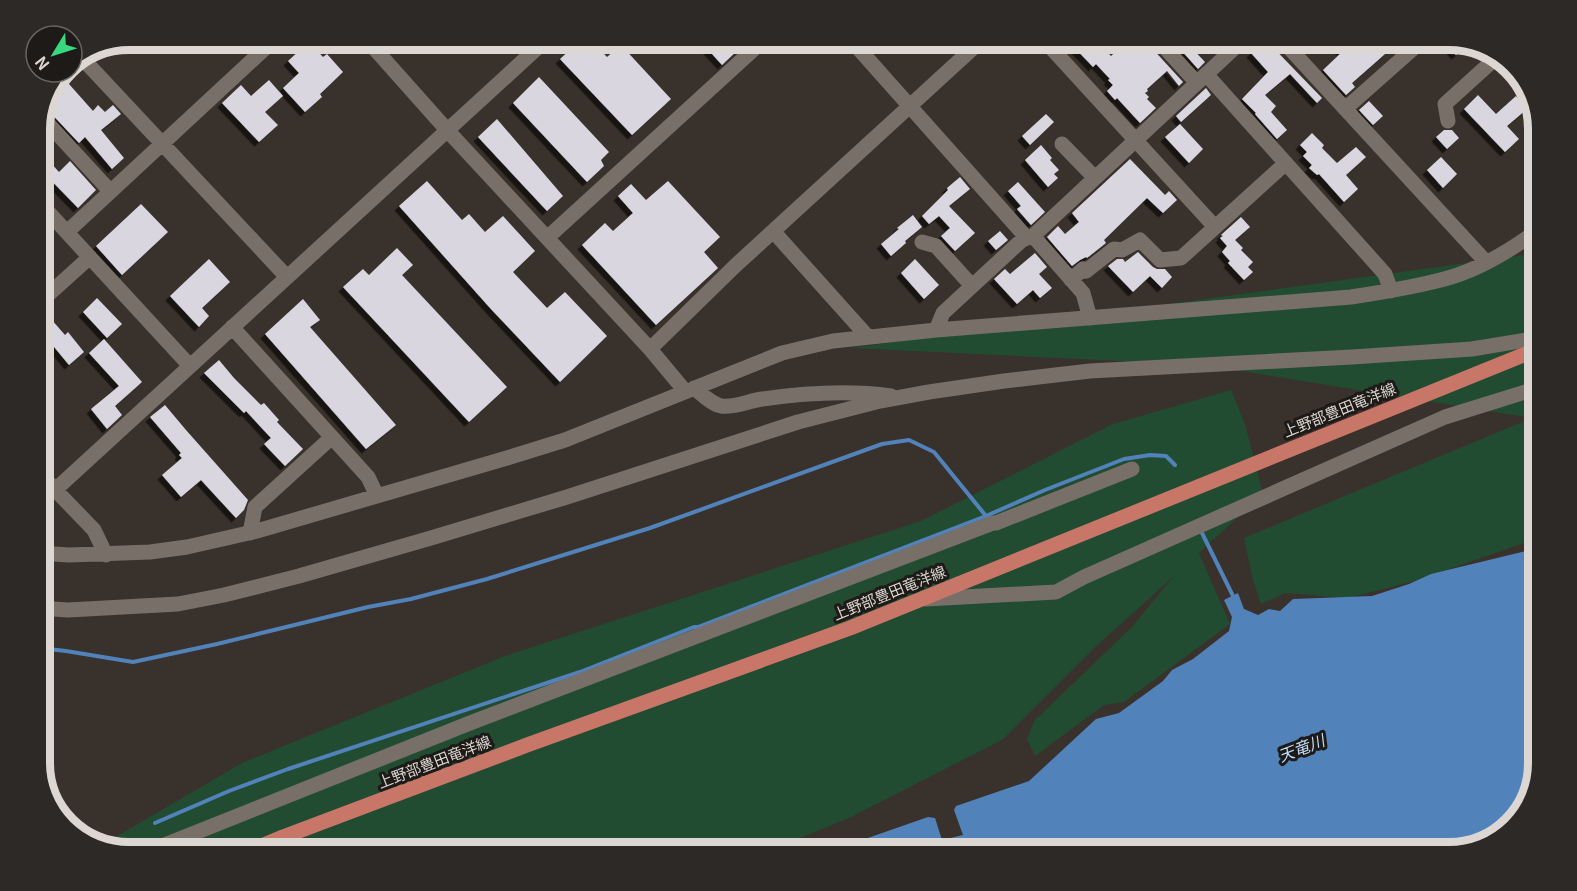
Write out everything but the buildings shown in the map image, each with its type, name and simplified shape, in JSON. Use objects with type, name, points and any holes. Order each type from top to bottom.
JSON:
[{"type":"main road","name":"上野部豊田竜洋線","points":[[271,842],[505,753],[850,628],[1527,353]]},
{"type":"street","points":[[67,232],[263,50]]},
{"type":"street","points":[[376,50],[546,238],[690,389],[724,406],[761,399],[820,393],[865,392],[900,398]]},
{"type":"street","points":[[55,490],[535,50]]},
{"type":"street","points":[[546,238],[753,50]]},
{"type":"street","points":[[860,50],[1083,293],[1090,318]]},
{"type":"street","points":[[650,349],[735,266],[971,50]]},
{"type":"street","points":[[1053,50],[1215,227]]},
{"type":"street","points":[[1170,50],[1202,78],[1286,163],[1385,274],[1391,291]]},
{"type":"street","points":[[936,330],[943,313],[1022,240],[1030,237],[1095,178],[1232,50]]},
{"type":"street","points":[[1291,50],[1486,262]]},
{"type":"street","points":[[1345,109],[1412,50]]},
{"type":"street","points":[[86,62],[287,277]]},
{"type":"street","points":[[1448,122],[1445,104],[1491,62]]},
{"type":"street","points":[[50,126],[110,192]]},
{"type":"street","points":[[1062,144],[1095,178]]},
{"type":"street","points":[[1071,280],[1083,269],[1086,272],[1114,249],[1122,250],[1140,240],[1160,260],[1181,258],[1286,163]]},
{"type":"street","points":[[50,214],[190,366]]},
{"type":"street","points":[[774,231],[868,337]]},
{"type":"street","points":[[50,554],[106,555],[150,552],[187,548],[250,533],[565,440],[782,353],[833,341],[936,330],[1351,297],[1409,288],[1450,278],[1486,262],[1527,238]]},
{"type":"street","points":[[922,242],[936,246],[972,286]]},
{"type":"street","points":[[50,293],[90,257]]},
{"type":"street","points":[[232,327],[368,477],[377,496]]},
{"type":"street","points":[[50,609],[68,610],[168,605],[224,595],[431,538],[567,497],[798,422],[900,398],[1004,381],[1090,372],[1472,349],[1527,341]]},
{"type":"street","points":[[918,599],[1056,592],[1084,577],[1445,417],[1527,391]]},
{"type":"street","points":[[250,533],[255,507],[332,437]]},
{"type":"street","points":[[172,842],[481,718],[996,523],[1132,469]]},
{"type":"street","points":[[50,485],[94,530],[106,555]]},
{"type":"green space","points":[[1527,254],[1527,417],[1204,365],[852,348]]},
{"type":"green space","points":[[1231,390],[1245,424],[1263,494],[1199,553],[1230,624],[1124,702],[1104,705],[1035,756],[1027,739],[1035,720],[1132,627],[1173,577],[1093,649],[1002,740],[851,817],[790,842],[129,842],[111,840],[242,763],[505,656],[921,521],[1113,424]]},
{"type":"green space","points":[[1527,420],[1528,542],[1415,581],[1348,598],[1285,593],[1261,604],[1244,538]]},
{"type":"water","name":"天竜川","points":[[1528,551],[1527,773],[1521,793],[1511,811],[1488,831],[1469,839],[1448,842],[862,842],[862,840],[928,817],[935,818],[942,840],[963,835],[954,810],[956,806],[1029,781],[1096,719],[1119,713],[1163,681],[1172,670],[1193,659],[1229,631],[1232,617],[1224,600],[1238,593],[1244,609],[1258,615],[1269,609],[1280,611],[1293,599],[1372,596],[1431,574]]},
{"type":"waterway","points":[[50,649],[133,662],[411,599],[487,579],[650,528],[882,444],[909,440],[934,452],[986,516]]},
{"type":"waterway","points":[[155,823],[229,791],[288,769],[580,672],[986,516],[1124,459],[1150,455],[1166,456],[1175,465]]},
{"type":"waterway","points":[[1202,533],[1235,600]]}]
